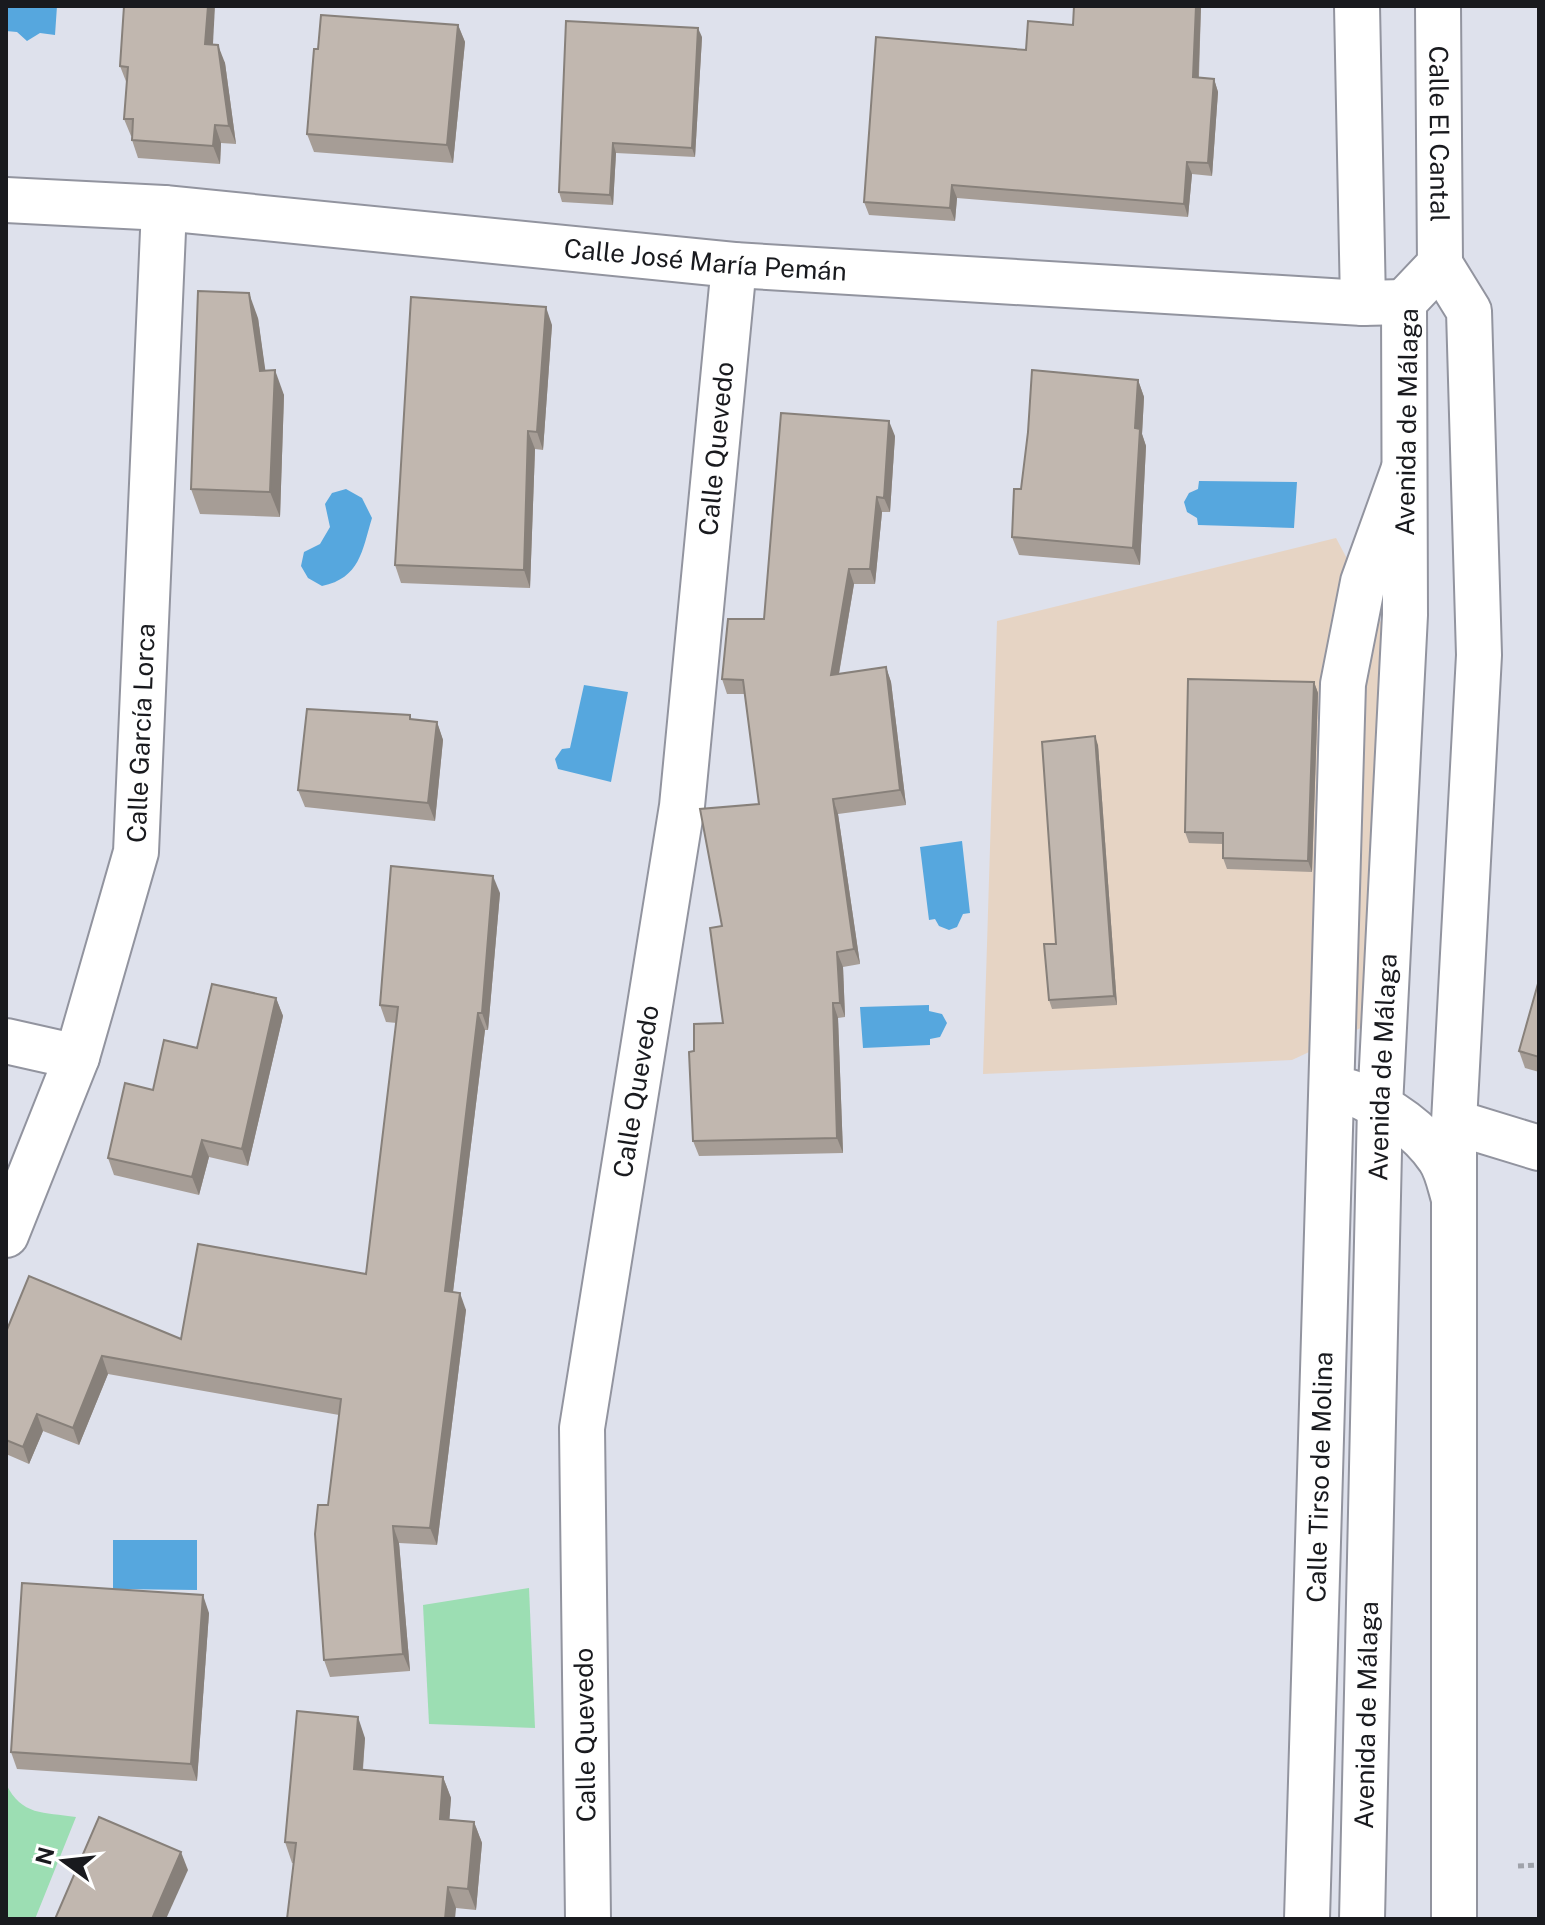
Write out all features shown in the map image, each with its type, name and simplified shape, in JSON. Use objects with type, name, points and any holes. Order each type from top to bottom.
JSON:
[{"type":"street","points":[[1357,6],[1384,303]]},
{"type":"street","name":"Calle El Cantal","points":[[1438,6],[1440,264]]},
{"type":"street","name":"Calle José María Pemán","points":[[6,200],[164,208],[734,265],[1384,303]]},
{"type":"street","name":"Calle García Lorca","points":[[6,1235],[77,1057],[136,852],[164,208]]},
{"type":"street","name":"Avenida de Málaga","points":[[1362,1919],[1380,1106],[1405,615],[1406,462],[1384,303],[1440,264],[1469,311],[1479,640],[1454,1122],[1454,1919]]},
{"type":"street","name":"Calle Quevedo","points":[[588,1919],[582,1428],[682,806],[734,265]]},
{"type":"street","name":"Calle Tirso de Molina","points":[[1307,1919],[1343,684],[1363,582],[1406,462]]},
{"type":"street","points":[[6,1041],[77,1057]]},
{"type":"street","points":[[1332,1099],[1380,1106],[1407,1125],[1441,1159],[1454,1199]]},
{"type":"street","points":[[1454,1122],[1539,1148]]},
{"type":"street","points":[[1324,1402],[1371,1552]]},
{"type":"path","points":[[1518,1866],[1539,1865]]},
{"type":"shaded area","points":[[1336,538],[1384,628],[1380,1019],[1292,1060],[983,1074],[997,621]]},
{"type":"green space","points":[[529,1588],[535,1728],[429,1724],[423,1605]]},
{"type":"green space","points":[[6,1784],[26,1807],[76,1817],[35,1919],[6,1919]]},
{"type":"water","points":[[6,6],[57,6],[55,35],[40,33],[27,41],[17,32],[6,31]]},
{"type":"water","points":[[1199,481],[1297,482],[1294,528],[1198,525],[1197,518],[1187,512],[1184,502],[1189,493],[1198,489]]},
{"type":"water","points":[[346,489],[362,498],[372,518],[362,552],[352,570],[335,582],[322,586],[308,578],[301,566],[304,552],[320,544],[330,527],[325,504],[332,493]]},
{"type":"water","points":[[584,685],[628,692],[611,782],[558,769],[555,759],[562,749],[570,748]]},
{"type":"water","points":[[962,841],[970,913],[963,914],[957,927],[949,930],[939,926],[935,919],[929,920],[920,847]]},
{"type":"water","points":[[929,1005],[929,1011],[942,1014],[947,1023],[940,1037],[930,1039],[930,1045],[863,1048],[860,1007]]},
{"type":"water","points":[[113,1540],[197,1540],[197,1590],[113,1589]]},
{"type":"building","points":[[124,6],[208,6],[205,44],[218,45],[229,126],[215,125],[213,146],[132,140],[133,119],[124,119],[128,67],[120,66]]},
{"type":"building","points":[[1074,6],[1196,6],[1193,77],[1214,79],[1208,163],[1187,162],[1184,204],[952,185],[950,208],[864,202],[876,37],[1026,50],[1028,21],[1073,25]]},
{"type":"building","points":[[321,15],[458,25],[447,145],[307,134],[314,49],[318,49]]},
{"type":"building","points":[[566,21],[698,28],[692,148],[613,143],[610,195],[559,192]]},
{"type":"building","points":[[198,291],[249,293],[260,371],[275,370],[270,492],[191,489]]},
{"type":"building","points":[[411,297],[546,307],[537,432],[528,431],[524,570],[395,565]]},
{"type":"building","points":[[1032,370],[1138,380],[1135,428],[1140,429],[1133,548],[1012,537],[1014,489],[1021,489]]},
{"type":"building","points":[[781,413],[889,421],[884,498],[877,497],[870,569],[849,569],[831,675],[886,667],[900,790],[833,799],[854,949],[837,952],[840,1003],[833,1003],[837,1138],[693,1141],[689,1052],[694,1051],[694,1024],[723,1023],[710,928],[722,926],[700,809],[759,804],[743,680],[722,679],[728,619],[764,619]]},
{"type":"building","points":[[1188,679],[1314,682],[1308,861],[1223,858],[1223,833],[1185,832]]},
{"type":"building","points":[[307,709],[410,715],[410,719],[437,722],[428,803],[298,790]]},
{"type":"building","points":[[1095,736],[1114,996],[1049,1000],[1044,944],[1056,944],[1042,742]]},
{"type":"building","points":[[391,866],[493,876],[482,1013],[478,1013],[445,1291],[460,1293],[430,1528],[393,1526],[403,1654],[324,1660],[315,1534],[318,1505],[328,1505],[341,1399],[102,1356],[73,1428],[37,1414],[23,1447],[6,1440],[6,1332],[29,1276],[181,1339],[198,1244],[366,1274],[398,1007],[380,1005]]},
{"type":"building","points":[[1539,980],[1539,1057],[1519,1051]]},
{"type":"building","points":[[212,984],[276,998],[242,1149],[202,1140],[192,1177],[108,1158],[125,1083],[153,1090],[164,1040],[197,1048]]},
{"type":"building","points":[[22,1583],[203,1595],[191,1764],[11,1752]]},
{"type":"building","points":[[297,1711],[358,1717],[354,1769],[443,1777],[440,1819],[474,1822],[468,1889],[448,1887],[445,1919],[287,1919],[296,1843],[285,1842]]},
{"type":"building","points":[[99,1817],[181,1852],[152,1919],[55,1919]]}]
